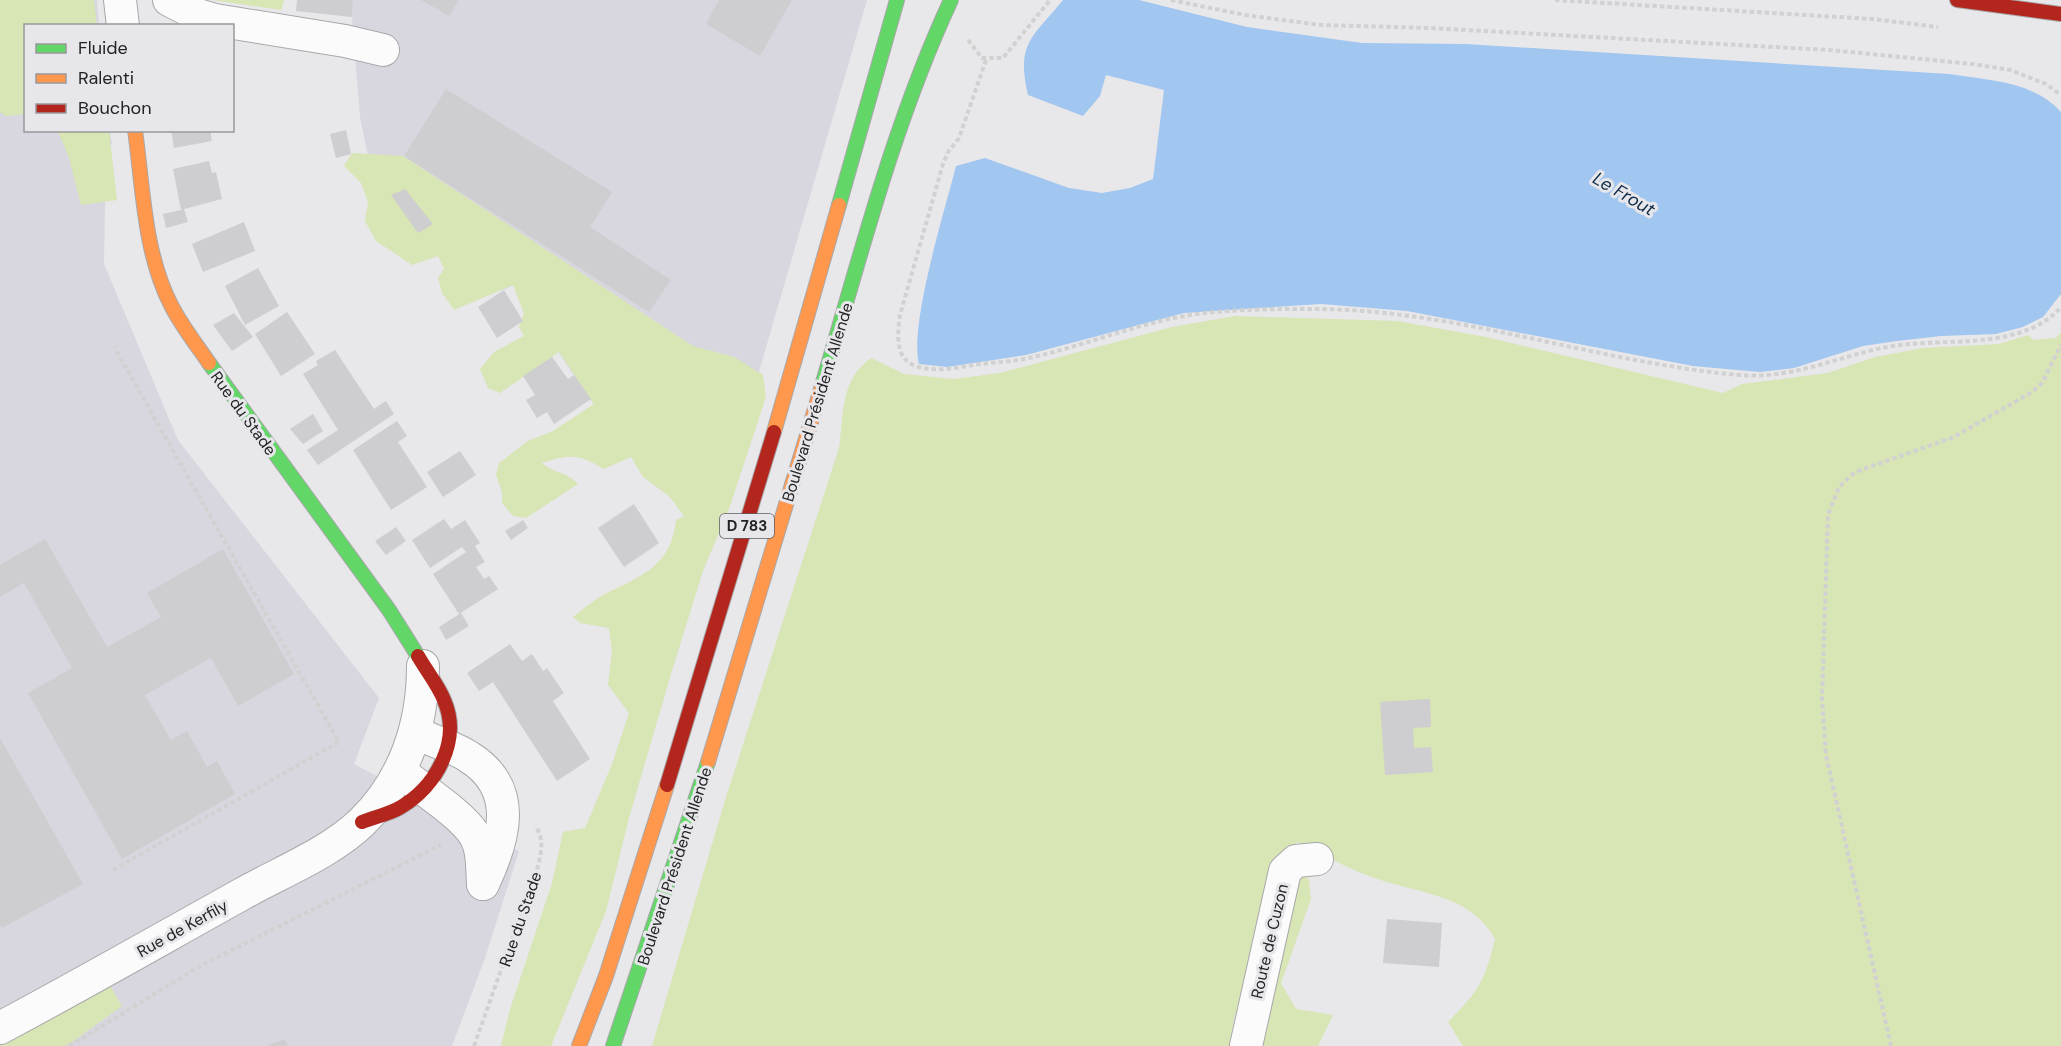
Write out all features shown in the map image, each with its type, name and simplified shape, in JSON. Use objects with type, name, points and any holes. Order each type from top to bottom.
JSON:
[{"type":"main road","name":"Boulevard Président Allende","points":[[579,1046],[606,975],[675,765],[766,461],[897,0]]},
{"type":"main road","name":"Boulevard Président Allende","points":[[613,1046],[702,787],[890,160],[930,44],[951,0]]},
{"type":"main road","points":[[1957,0],[2061,14]]},
{"type":"main road","name":"Rue du Stade","points":[[135,132],[154,260],[171,306],[225,387],[389,610],[423,666]]},
{"type":"main road","name":"Rue de Kerfily","points":[[412,781],[434,779],[448,747],[450,729],[445,701],[423,666]]},
{"type":"street","points":[[120,0],[123,24]]},
{"type":"street","points":[[169,0],[198,15],[215,20],[345,41],[383,50]]},
{"type":"street","name":"Rue de Kerfily","points":[[0,1028],[312,855],[362,822],[412,781],[415,733],[421,710],[423,666]]},
{"type":"street","points":[[412,781],[461,819],[473,833],[479,845],[483,884],[498,852],[504,822],[503,809],[493,780],[483,767],[468,756],[415,733]]},
{"type":"street","name":"Route de Cuzon","points":[[1246,1046],[1285,871],[1296,861],[1317,860]]},
{"type":"path","points":[[965,33],[978,55],[986,60],[1004,58],[1050,0]]},
{"type":"path","points":[[1171,0],[1245,15],[1320,25],[1430,28],[1829,50],[1973,64],[2010,70],[2046,84],[2061,95]]},
{"type":"path","points":[[1555,0],[1872,19],[1945,28]]},
{"type":"path","points":[[986,60],[959,138],[948,152],[943,164],[900,315],[898,333],[902,355],[910,364],[927,369],[952,369],[1029,358],[1192,315],[1316,309],[1394,314],[1671,366],[1758,375],[1810,370],[1902,344],[2017,333],[2045,322],[2061,308]]},
{"type":"path","points":[[1891,1046],[1826,755],[1822,698],[1828,515],[1839,487],[1855,472],[1954,437],[2013,405],[2042,383],[2061,345]]},
{"type":"path","points":[[113,870],[339,742],[114,347]]},
{"type":"path","name":"Rue du Stade","points":[[474,1046],[506,960],[542,848],[540,831],[536,826],[503,809]]},
{"type":"path","points":[[69,1046],[202,965],[441,845],[453,835],[461,819]]},
{"type":"shaded area","points":[[0,0],[97,0],[99,24],[24,24],[24,132],[110,132],[112,144],[106,150],[104,264],[178,440],[379,698],[354,764],[519,851],[485,958],[452,1046],[0,1046]]},
{"type":"shaded area","points":[[353,0],[867,0],[742,430],[594,405],[513,285],[504,290],[466,259],[369,161],[360,117],[352,17]]},
{"type":"green space","points":[[0,0],[94,0],[97,24],[24,24],[24,114],[6,116],[0,112]]},
{"type":"green space","points":[[212,0],[283,0],[284,2],[281,10]]},
{"type":"green space","points":[[58,132],[109,132],[117,200],[81,205],[69,158]]},
{"type":"green space","points":[[352,153],[403,156],[693,346],[734,357],[763,375],[766,397],[729,509],[703,571],[629,818],[606,911],[551,1046],[501,1046],[510,1009],[552,883],[563,832],[585,828],[612,764],[629,713],[608,685],[612,651],[609,628],[580,623],[573,617],[603,595],[652,568],[668,549],[676,520],[684,516],[669,496],[643,477],[631,457],[604,469],[581,458],[568,457],[542,463],[578,484],[526,518],[513,516],[502,503],[502,492],[496,475],[499,463],[528,441],[553,431],[594,404],[559,352],[500,393],[488,388],[480,369],[494,352],[524,336],[519,327],[524,314],[513,285],[454,310],[442,293],[438,278],[444,269],[438,256],[412,265],[376,241],[365,221],[368,202],[361,183],[344,166]]},
{"type":"green space","points":[[1235,316],[1397,321],[1486,337],[1723,393],[1742,384],[1828,373],[1875,357],[1923,348],[1999,344],[2028,335],[2034,340],[2056,338],[2061,332],[2061,1046],[1463,1046],[1448,1022],[1467,1002],[1484,976],[1495,939],[1484,924],[1472,912],[1457,904],[1363,873],[1297,842],[1282,859],[1309,879],[1311,899],[1281,983],[1296,1009],[1333,1015],[1318,1046],[1258,1046],[1235,1013],[1229,1046],[652,1046],[726,797],[839,448],[845,398],[861,367],[871,358],[904,374],[953,379],[1000,373],[1172,327]]},
{"type":"green space","points":[[111,987],[122,1006],[72,1042],[64,1046],[0,1046],[0,1031],[86,990]]},
{"type":"water","name":"Le Frout","points":[[1063,0],[1139,0],[1247,27],[1362,43],[1466,44],[1949,74],[1994,80],[2024,88],[2050,102],[2061,112],[2061,294],[2043,317],[2023,327],[1996,334],[1941,336],[1863,346],[1794,368],[1760,372],[1693,366],[1407,311],[1321,304],[1184,313],[1026,355],[947,367],[919,364],[917,346],[923,296],[956,166],[985,158],[1069,188],[1102,193],[1130,188],[1153,179],[1164,90],[1106,75],[1100,96],[1083,116],[1028,95],[1024,64],[1029,42]]},
{"type":"building","points":[[297,0],[353,0],[352,17],[296,11]]},
{"type":"building","points":[[421,0],[459,0],[449,16]]},
{"type":"building","points":[[719,0],[792,0],[760,56],[706,24]]},
{"type":"building","points":[[446,89],[612,192],[590,227],[671,280],[649,312],[404,156]]},
{"type":"building","points":[[346,130],[351,154],[336,158],[330,134]]},
{"type":"building","points":[[171,132],[210,132],[212,141],[174,148]]},
{"type":"building","points":[[209,161],[212,173],[216,172],[222,199],[184,209],[188,222],[166,228],[163,214],[181,210],[173,169]]},
{"type":"building","points":[[405,189],[433,224],[418,233],[391,195]]},
{"type":"building","points":[[244,222],[255,251],[203,272],[192,244]]},
{"type":"building","points":[[258,268],[279,306],[245,325],[225,286]]},
{"type":"building","points":[[504,290],[523,321],[497,338],[478,307]]},
{"type":"building","points":[[287,312],[315,354],[281,376],[255,334]]},
{"type":"building","points":[[234,313],[253,337],[232,351],[213,325]]},
{"type":"building","points":[[335,350],[374,409],[386,401],[394,414],[318,465],[307,450],[338,430],[303,374],[318,365],[316,361]]},
{"type":"building","points":[[552,357],[568,379],[574,375],[591,399],[554,424],[547,412],[537,418],[526,400],[535,395],[523,376]]},
{"type":"building","points":[[313,414],[323,431],[303,444],[290,429]]},
{"type":"building","points":[[397,421],[407,436],[398,442],[427,487],[391,510],[353,450]]},
{"type":"building","points":[[460,451],[476,475],[443,497],[427,472]]},
{"type":"building","points":[[634,504],[659,543],[624,567],[598,528]]},
{"type":"building","points":[[444,519],[451,529],[465,520],[480,543],[475,546],[485,562],[476,567],[484,579],[489,576],[498,589],[459,614],[433,574],[466,552],[462,547],[430,568],[412,540]]},
{"type":"building","points":[[523,520],[528,528],[511,540],[505,531]]},
{"type":"building","points":[[396,527],[406,541],[386,555],[375,541]]},
{"type":"building","points":[[45,539],[107,647],[161,617],[147,593],[223,549],[294,674],[238,706],[211,658],[145,695],[171,740],[187,731],[207,767],[217,761],[235,794],[122,859],[28,693],[72,668],[24,583],[0,597],[0,565]]},
{"type":"building","points":[[461,613],[469,626],[446,640],[439,627]]},
{"type":"building","points":[[510,644],[522,661],[532,654],[543,671],[547,668],[564,693],[553,701],[590,759],[557,781],[493,682],[479,691],[467,673]]},
{"type":"building","points":[[1430,699],[1431,727],[1413,728],[1414,748],[1431,747],[1433,772],[1385,775],[1380,702]]},
{"type":"building","points":[[0,738],[83,884],[2,928],[0,924]]},
{"type":"building","points":[[1387,919],[1442,923],[1439,967],[1383,963]]},
{"type":"building","points":[[285,1039],[288,1046],[267,1046]]},
{"type":"traffic: fast","points":[[839,205],[897,0]]},
{"type":"traffic: fast","points":[[821,389],[895,143],[930,47],[951,0]]},
{"type":"traffic: fast","points":[[209,363],[389,610],[418,656]]},
{"type":"traffic: fast","points":[[613,1046],[708,762]]},
{"type":"traffic: slow","points":[[135,132],[146,219],[155,264],[175,312],[209,363]]},
{"type":"traffic: slow","points":[[774,432],[839,205]]},
{"type":"traffic: slow","points":[[708,762],[821,389]]},
{"type":"traffic: slow","points":[[579,1046],[606,976],[667,785]]},
{"type":"traffic: jam","points":[[1957,0],[2061,14]]},
{"type":"traffic: jam","points":[[667,785],[774,432]]},
{"type":"traffic: jam","points":[[362,822],[387,814],[414,798],[435,775],[448,746],[449,716],[444,700],[418,656]]}]
